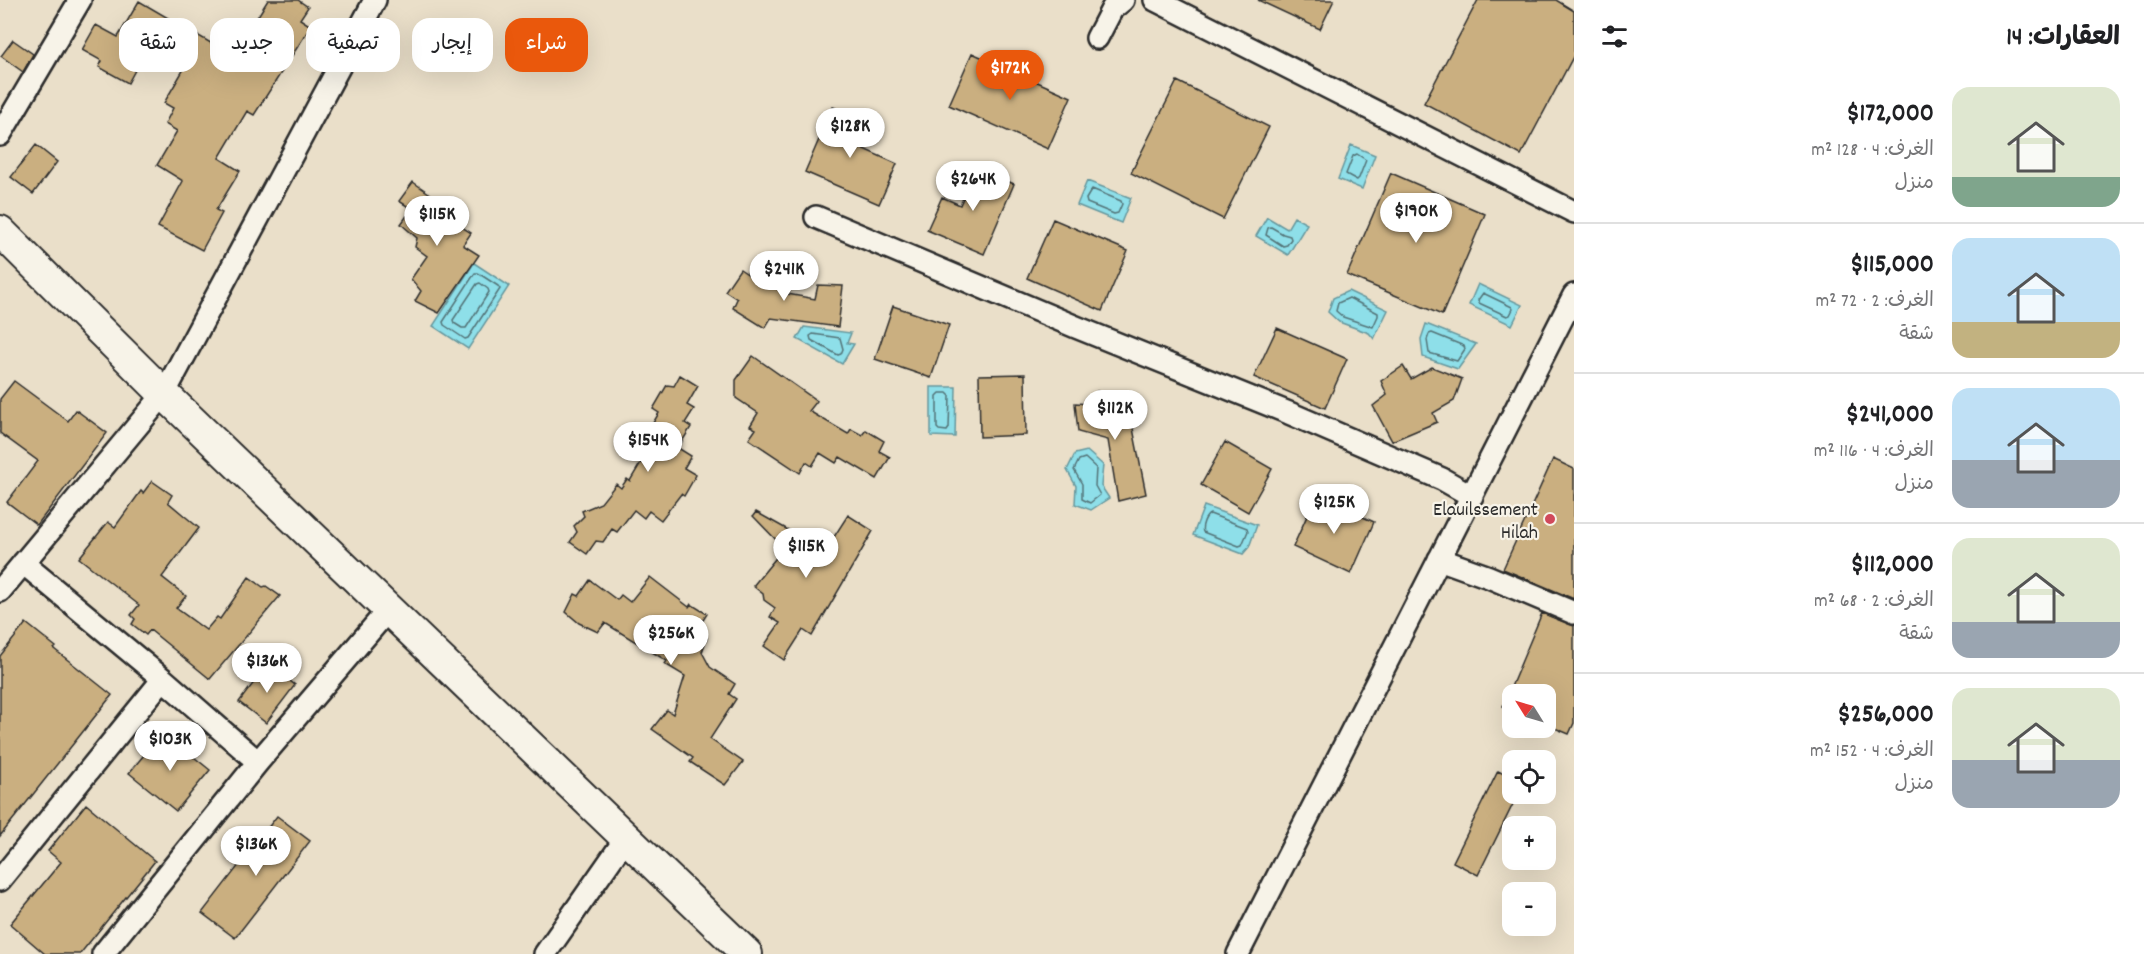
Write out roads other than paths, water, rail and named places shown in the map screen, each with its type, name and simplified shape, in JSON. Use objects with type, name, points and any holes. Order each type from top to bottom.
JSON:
[{"type":"street","points":[[0,135],[80,0]]},
{"type":"street","points":[[0,591],[164,394],[375,0]]},
{"type":"street","points":[[1097,38],[1112,9],[1123,0]]},
{"type":"street","points":[[1155,0],[1574,212]]},
{"type":"street","points":[[816,217],[1076,327],[1300,417],[1442,479],[1472,496]]},
{"type":"street","points":[[0,231],[164,394],[747,954]]},
{"type":"street","points":[[1238,954],[1574,295]]},
{"type":"street","points":[[1439,559],[1489,577],[1574,613]]},
{"type":"street","points":[[23,563],[163,679],[258,762]]},
{"type":"street","points":[[104,954],[258,762],[388,609]]},
{"type":"street","points":[[0,880],[163,679]]},
{"type":"street","points":[[545,954],[626,838]]},
{"type":"water","points":[[1351,145],[1375,155],[1362,189],[1338,179]]},
{"type":"water","points":[[1087,181],[1131,198],[1121,223],[1077,205]]},
{"type":"water","points":[[1267,217],[1287,229],[1294,217],[1307,224],[1288,255],[1256,236]]},
{"type":"water","points":[[474,263],[509,286],[468,349],[433,326]]},
{"type":"water","points":[[1478,284],[1522,305],[1512,325],[1469,305]]},
{"type":"water","points":[[1348,291],[1388,310],[1374,339],[1369,333],[1339,322],[1328,312],[1333,298]]},
{"type":"water","points":[[1426,324],[1476,344],[1458,369],[1423,357],[1421,339]]},
{"type":"water","points":[[804,327],[851,333],[847,343],[854,344],[842,364],[797,339]]},
{"type":"water","points":[[931,387],[956,387],[955,437],[931,436]]},
{"type":"water","points":[[1087,451],[1103,465],[1101,486],[1109,498],[1091,510],[1075,504],[1076,486],[1067,470],[1075,454]]},
{"type":"water","points":[[1204,506],[1257,525],[1249,547],[1243,554],[1193,535]]},
{"type":"place","name":"Elauilssement Hilah","points":[[1550,519]]}]
